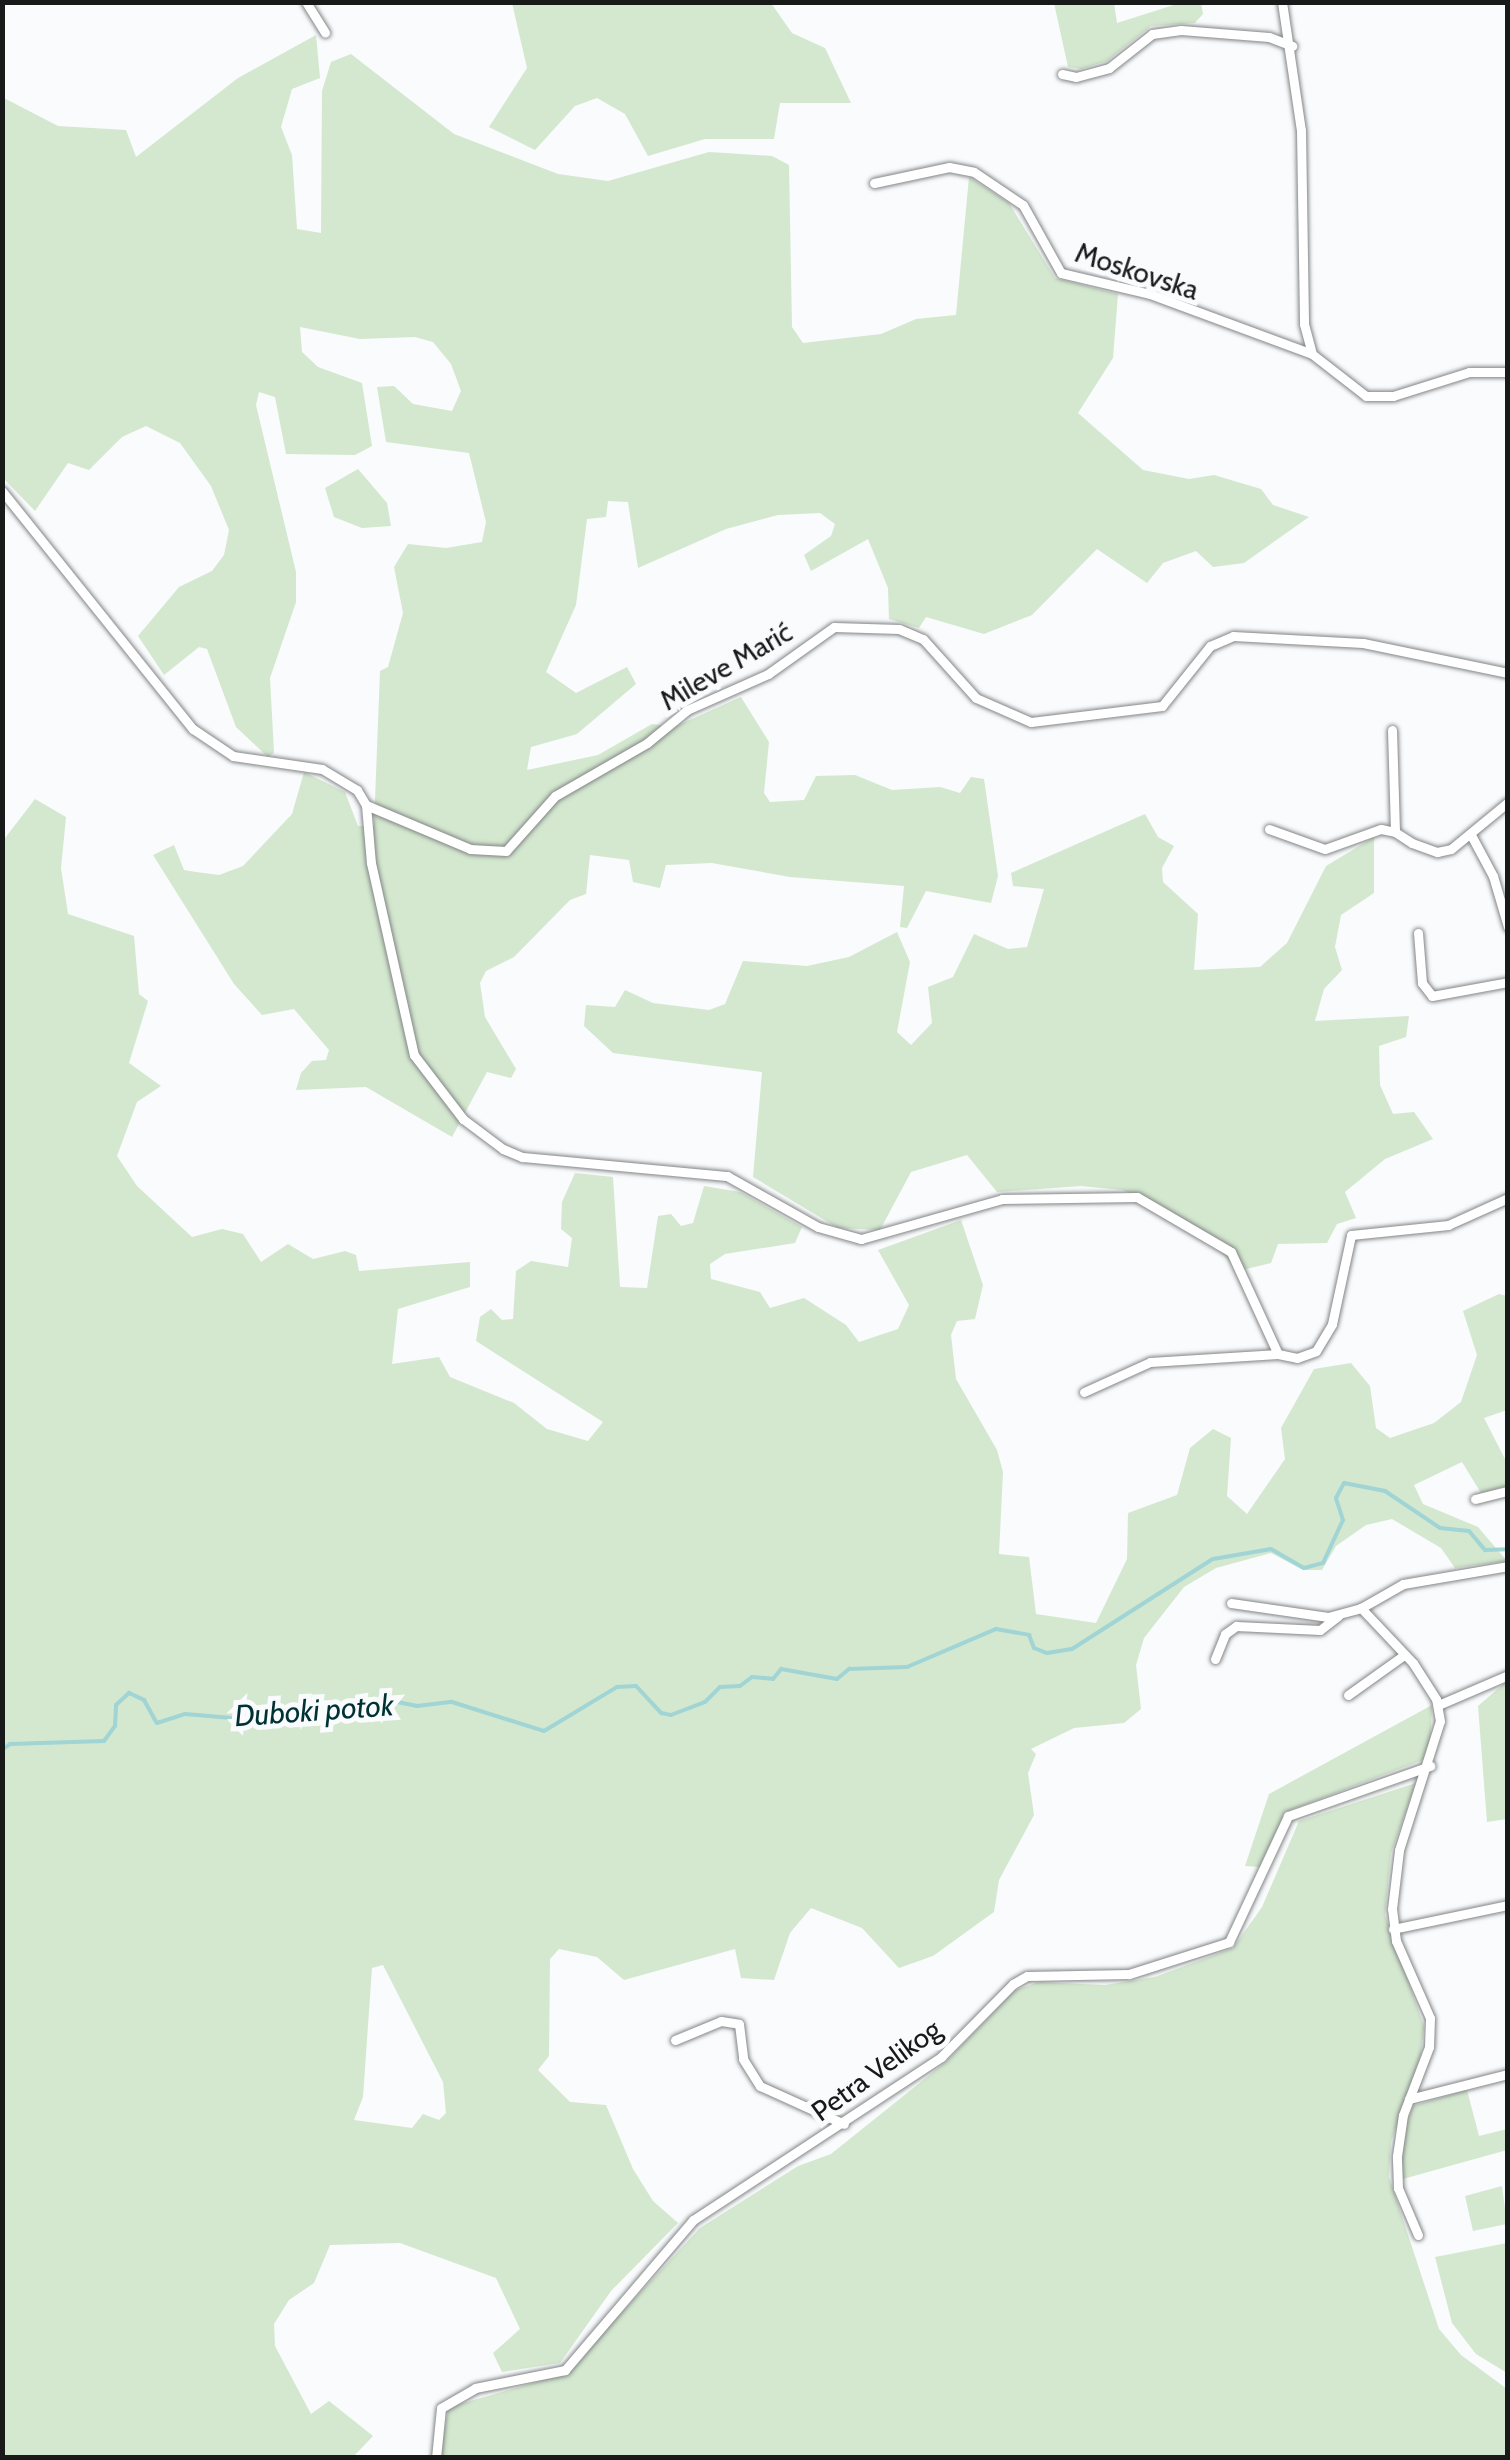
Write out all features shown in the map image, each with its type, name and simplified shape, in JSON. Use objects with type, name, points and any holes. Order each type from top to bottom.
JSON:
[{"type":"street","points":[[306,2],[325,32]]},
{"type":"street","points":[[1282,2],[1292,46],[1302,147],[1304,324],[1312,354]]},
{"type":"street","points":[[1062,74],[1076,77],[1109,68],[1152,34],[1182,30],[1270,37],[1292,46]]},
{"type":"street","name":"Moskovska","points":[[874,183],[949,167],[974,172],[1023,205],[1062,273],[1150,294],[1312,354],[1348,386],[1374,397],[1468,372],[1508,372]]},
{"type":"street","points":[[2,490],[193,728],[234,756],[333,773],[366,805],[371,863],[414,1056],[443,1098],[502,1149],[522,1157],[727,1176],[818,1227],[861,1239],[1002,1199],[1137,1197],[1230,1252],[1278,1354]]},
{"type":"street","name":"Mileve Marić","points":[[366,805],[470,849],[506,851],[556,796],[646,744],[686,710],[768,674],[834,627],[898,629],[924,639],[991,708],[1046,723],[1162,706],[1210,646],[1233,636],[1363,643],[1508,673]]},
{"type":"street","points":[[1392,730],[1396,832]]},
{"type":"street","points":[[1270,830],[1325,848],[1380,829],[1396,832],[1437,852],[1472,835],[1508,802]]},
{"type":"street","points":[[1472,835],[1508,926]]},
{"type":"street","points":[[1418,933],[1422,983],[1432,996],[1508,982]]},
{"type":"street","points":[[1084,1392],[1150,1362],[1278,1354],[1297,1358],[1323,1342],[1336,1314],[1343,1255],[1358,1230],[1448,1226],[1508,1198]]},
{"type":"street","points":[[1475,1499],[1508,1491]]},
{"type":"street","points":[[1215,1660],[1225,1634],[1236,1626],[1320,1630],[1338,1616],[1403,1584],[1508,1566]]},
{"type":"street","points":[[1230,1603],[1338,1616]]},
{"type":"street","points":[[1361,1608],[1404,1655],[1438,1706],[1430,1766],[1399,1850],[1393,1929],[1430,2018],[1430,2047],[1409,2099],[1397,2172],[1418,2235]]},
{"type":"street","points":[[1348,1694],[1404,1655]]},
{"type":"street","points":[[1438,1706],[1508,1675]]},
{"type":"street","name":"Petra Velikog","points":[[436,2458],[441,2408],[475,2388],[564,2370],[694,2220],[940,2057],[1027,1976],[1129,1974],[1230,1942],[1288,1816],[1430,1766]]},
{"type":"street","points":[[1393,1929],[1508,1905]]},
{"type":"street","points":[[675,2040],[720,2021],[739,2024],[743,2059],[760,2086],[802,2110],[844,2124]]},
{"type":"street","points":[[1409,2099],[1508,2074]]},
{"type":"green space","points":[[512,3],[771,3],[792,33],[825,48],[851,103],[780,103],[774,139],[705,139],[648,156],[625,114],[597,98],[575,106],[535,150],[489,127],[527,68]]},
{"type":"green space","points":[[1054,3],[1114,3],[1117,23],[1180,3],[1201,3],[1203,14],[1195,23],[1151,26],[1107,61],[1081,69],[1068,67]]},
{"type":"green space","points":[[316,35],[320,78],[292,89],[281,127],[292,155],[297,229],[321,233],[322,91],[331,62],[351,54],[454,134],[558,174],[608,181],[709,152],[772,156],[789,165],[792,327],[803,343],[881,334],[916,319],[956,315],[969,177],[1009,203],[1055,278],[1118,294],[1113,358],[1078,413],[1143,470],[1189,479],[1214,475],[1261,489],[1273,505],[1309,517],[1244,563],[1213,567],[1196,551],[1163,563],[1147,583],[1097,549],[1032,615],[984,634],[926,617],[919,628],[889,619],[888,588],[868,539],[811,571],[804,555],[831,536],[835,524],[820,513],[778,515],[726,529],[638,568],[628,502],[608,501],[606,517],[587,519],[576,605],[546,672],[576,693],[627,667],[636,684],[577,734],[531,747],[527,770],[598,755],[652,724],[674,727],[741,697],[769,742],[764,793],[770,802],[804,800],[816,776],[855,775],[892,790],[940,787],[960,793],[971,777],[984,779],[998,876],[991,903],[926,891],[907,928],[900,927],[904,886],[790,877],[712,863],[666,865],[660,888],[633,882],[629,860],[590,855],[586,894],[570,900],[514,957],[486,971],[480,983],[485,1017],[516,1069],[511,1078],[487,1072],[452,1137],[366,1087],[296,1090],[301,1073],[312,1061],[326,1060],[329,1050],[294,1009],[262,1015],[234,984],[153,855],[174,845],[184,870],[219,875],[243,866],[292,814],[304,772],[345,792],[358,826],[374,826],[380,671],[388,667],[403,613],[394,567],[408,544],[446,548],[482,542],[486,522],[469,453],[386,442],[377,387],[394,386],[413,404],[452,411],[461,391],[451,364],[433,342],[415,337],[360,339],[300,327],[302,352],[318,367],[362,383],[372,446],[355,455],[286,454],[275,397],[259,392],[256,405],[296,572],[296,602],[270,678],[274,753],[268,757],[236,727],[207,649],[199,647],[164,675],[138,636],[179,587],[212,571],[224,555],[229,530],[211,486],[180,443],[146,426],[122,437],[89,470],[68,463],[35,511],[3,478],[2,97],[58,126],[126,130],[136,157],[238,78]]},
{"type":"green space","points":[[358,469],[387,503],[391,526],[362,528],[334,517],[325,488]]},
{"type":"green space","points":[[35,799],[66,817],[61,868],[68,914],[134,936],[139,994],[148,1001],[129,1063],[161,1086],[137,1102],[117,1156],[137,1186],[192,1237],[222,1229],[243,1234],[261,1262],[288,1244],[313,1259],[345,1251],[356,1255],[359,1271],[470,1262],[470,1287],[398,1309],[392,1364],[439,1357],[450,1377],[514,1403],[547,1429],[588,1441],[603,1422],[476,1341],[480,1317],[491,1309],[502,1320],[513,1319],[516,1271],[531,1261],[568,1267],[572,1238],[561,1229],[562,1202],[575,1173],[613,1177],[620,1287],[647,1288],[658,1216],[671,1214],[681,1226],[693,1223],[704,1186],[740,1192],[802,1227],[795,1243],[725,1254],[710,1264],[711,1279],[760,1292],[770,1308],[804,1298],[846,1325],[859,1342],[898,1329],[909,1305],[878,1250],[961,1220],[983,1285],[975,1319],[957,1321],[951,1335],[956,1379],[997,1450],[1003,1472],[999,1554],[1029,1557],[1036,1614],[1096,1623],[1127,1559],[1128,1513],[1177,1495],[1190,1448],[1213,1429],[1231,1438],[1227,1496],[1247,1514],[1285,1459],[1281,1428],[1314,1369],[1351,1363],[1370,1386],[1376,1428],[1390,1438],[1434,1423],[1461,1402],[1477,1355],[1463,1311],[1499,1294],[1507,1296],[1507,1410],[1484,1418],[1507,1463],[1507,1486],[1481,1493],[1462,1462],[1414,1485],[1423,1504],[1478,1527],[1507,1561],[1455,1568],[1441,1548],[1392,1519],[1366,1525],[1336,1546],[1322,1570],[1303,1570],[1271,1553],[1216,1568],[1184,1587],[1144,1638],[1136,1665],[1141,1709],[1124,1723],[1074,1728],[1031,1749],[1036,1754],[1028,1773],[1034,1815],[999,1880],[994,1912],[933,1956],[899,1968],[862,1928],[811,1908],[790,1933],[774,1980],[741,1978],[735,1949],[624,1980],[597,1957],[559,1949],[550,1959],[549,2056],[538,2070],[570,2102],[606,2105],[633,2169],[653,2201],[678,2223],[611,2291],[560,2363],[502,2372],[493,2353],[520,2329],[496,2278],[400,2243],[330,2245],[314,2283],[289,2300],[274,2324],[275,2346],[311,2414],[329,2401],[373,2436],[353,2457],[3,2458],[2,842]],"holes":[[[383,1965],[443,2082],[446,2113],[439,2120],[423,2114],[412,2128],[354,2120],[363,2097],[372,1968]]]},
{"type":"green space","points":[[1145,814],[1158,837],[1174,846],[1162,868],[1163,882],[1198,914],[1194,970],[1260,967],[1287,943],[1326,866],[1374,837],[1374,893],[1341,915],[1335,947],[1342,970],[1324,989],[1315,1021],[1409,1016],[1406,1037],[1379,1046],[1380,1085],[1393,1114],[1414,1112],[1433,1139],[1385,1159],[1345,1192],[1356,1218],[1337,1224],[1327,1243],[1278,1244],[1271,1263],[1238,1271],[1200,1230],[1162,1206],[1122,1190],[1081,1186],[997,1192],[967,1155],[911,1172],[880,1230],[838,1228],[753,1177],[762,1072],[613,1053],[584,1026],[586,1005],[615,1007],[625,990],[653,1003],[709,1010],[725,1004],[743,961],[807,966],[849,957],[897,932],[910,962],[897,1032],[911,1045],[932,1023],[928,987],[953,977],[974,934],[1008,949],[1027,947],[1044,889],[1013,886],[1011,873]]},
{"type":"green space","points":[[1507,1681],[1507,1819],[1487,1822],[1478,1706]]},
{"type":"green space","points":[[1432,1705],[1430,1750],[1423,1760],[1285,1812],[1260,1867],[1245,1866],[1269,1794]]},
{"type":"green space","points":[[1416,1783],[1391,1853],[1385,1915],[1424,2026],[1421,2055],[1391,2142],[1389,2177],[1439,2329],[1461,2355],[1507,2389],[1507,2457],[439,2458],[449,2407],[565,2374],[700,2228],[798,2166],[831,2154],[947,2061],[1014,1991],[1038,1982],[1105,1985],[1155,1977],[1233,1948],[1262,1907],[1299,1821]]},
{"type":"green space","points":[[1467,2090],[1479,2136],[1507,2129],[1507,2150],[1403,2179],[1400,2142],[1413,2106]]},
{"type":"green space","points":[[1502,2186],[1507,2224],[1473,2231],[1465,2196]]},
{"type":"green space","points":[[1508,2243],[1507,2373],[1476,2354],[1452,2323],[1435,2257]]},
{"type":"waterway","name":"Duboki potok","points":[[2,1750],[10,1744],[104,1741],[115,1726],[116,1705],[129,1693],[144,1700],[157,1723],[185,1714],[244,1719],[279,1708],[387,1700],[417,1706],[452,1702],[544,1731],[617,1687],[636,1686],[661,1713],[671,1715],[705,1702],[720,1687],[740,1686],[752,1677],[773,1679],[781,1669],[837,1679],[849,1669],[907,1667],[996,1629],[1029,1635],[1034,1648],[1047,1653],[1072,1649],[1213,1559],[1271,1549],[1304,1568],[1323,1563],[1343,1520],[1336,1498],[1344,1483],[1385,1491],[1440,1528],[1469,1531],[1485,1550],[1508,1549]]}]
